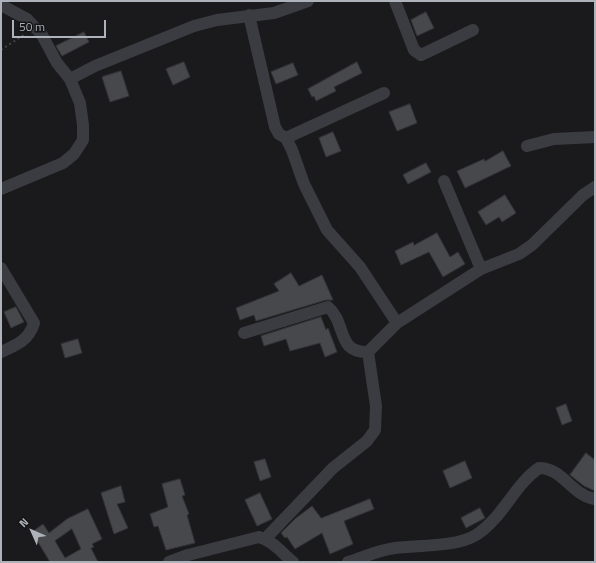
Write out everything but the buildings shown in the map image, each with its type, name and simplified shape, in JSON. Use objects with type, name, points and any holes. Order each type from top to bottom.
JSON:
[{"type":"street","points":[[70,79],[95,66],[194,26],[217,20],[274,13],[308,1]]},
{"type":"street","points":[[395,1],[414,50],[421,55],[473,30]]},
{"type":"street","points":[[1,5],[27,19],[36,27],[57,63],[70,79],[80,103],[83,125],[83,140],[74,154],[63,163],[26,177],[1,189]]},
{"type":"street","points":[[249,15],[279,134],[286,138],[296,160],[304,184],[327,230],[360,267],[397,323]]},
{"type":"street","points":[[286,138],[384,93]]},
{"type":"street","points":[[527,146],[554,139],[595,137]]},
{"type":"street","points":[[444,181],[481,269]]},
{"type":"street","points":[[244,333],[328,308],[336,316],[348,346],[357,353],[368,352],[397,323],[481,269],[519,254],[532,245],[583,195],[595,187]]},
{"type":"street","points":[[1,268],[34,323],[32,333],[25,339],[1,352]]},
{"type":"street","points":[[265,539],[327,474],[346,456],[367,441],[375,430],[376,406],[368,352]]},
{"type":"street","points":[[348,562],[393,548],[456,543],[467,540],[477,534],[496,517],[531,473],[539,468],[552,469],[580,493],[595,499]]},
{"type":"street","points":[[169,562],[188,555],[258,537],[265,539],[293,562]]},
{"type":"path","points":[[1,50],[36,27]]}]
